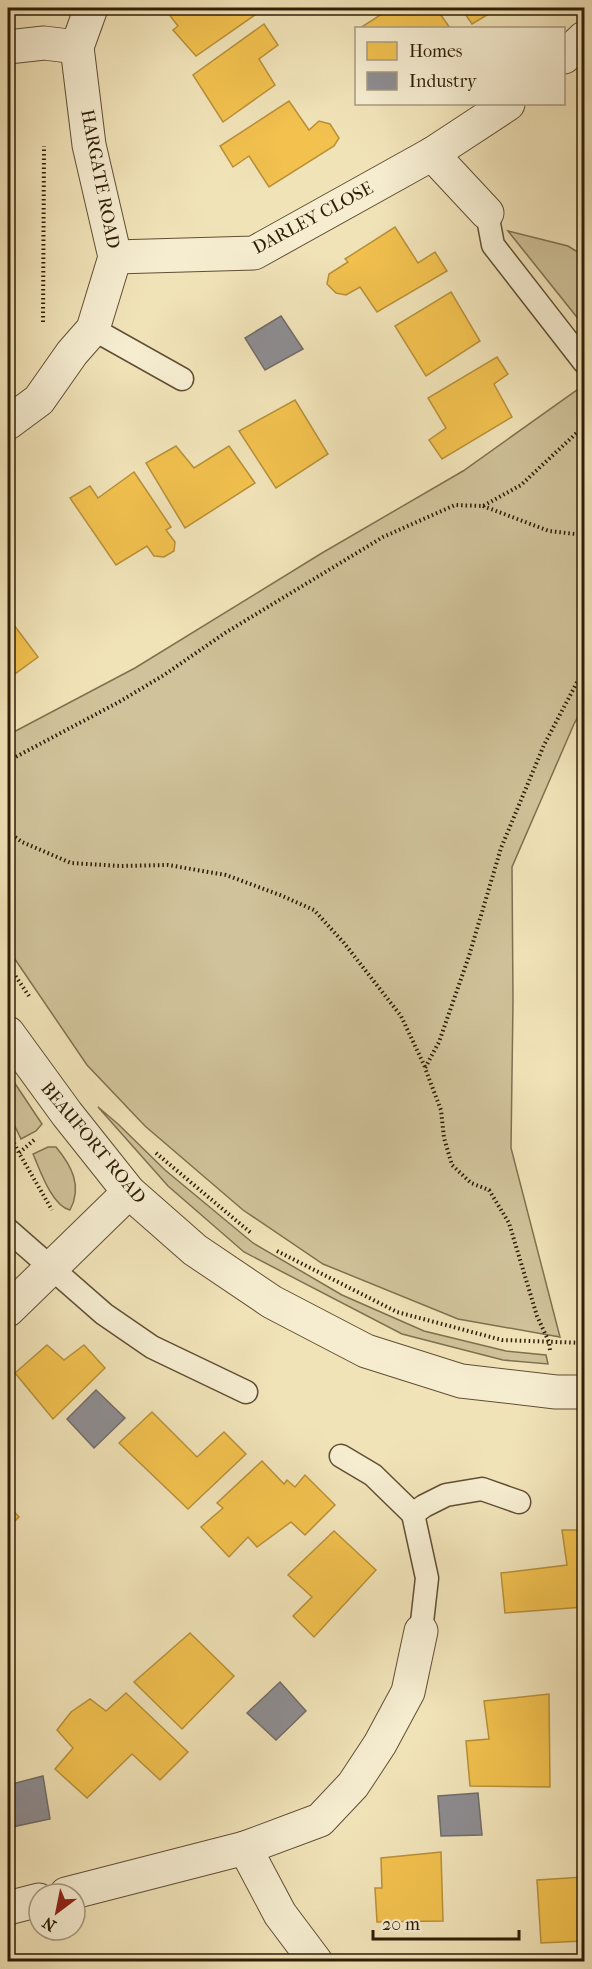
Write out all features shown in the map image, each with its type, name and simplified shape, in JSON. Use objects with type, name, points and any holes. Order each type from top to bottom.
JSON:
[{"type":"street","name":"HARGATE ROAD","points":[[8,423],[39,400],[72,353],[93,329],[116,257],[89,145],[77,47],[91,8]]},
{"type":"street","points":[[565,56],[585,38]]},
{"type":"street","points":[[8,47],[44,43],[77,47]]},
{"type":"street","name":"DARLEY CLOSE","points":[[116,257],[254,253],[432,154],[506,105]]},
{"type":"street","points":[[432,154],[487,213]]},
{"type":"street","name":"BEAUFORT ROAD","points":[[8,1033],[67,1114],[129,1192],[195,1250],[272,1302],[366,1351],[461,1381],[570,1392]]},
{"type":"street","points":[[8,1310],[129,1192]]},
{"type":"street","points":[[87,1889],[245,1848],[320,1820],[353,1785],[380,1744],[408,1692],[421,1631]]},
{"type":"street","points":[[245,1848],[280,1914],[316,1962]]},
{"type":"street","points":[[8,1908],[27,1903]]},
{"type":"lane","points":[[487,213],[493,246],[585,362]]},
{"type":"lane","points":[[93,329],[182,379]]},
{"type":"lane","points":[[8,1230],[104,1314],[152,1347],[246,1392]]},
{"type":"lane","points":[[341,1456],[373,1475],[413,1514],[427,1578],[421,1631]]},
{"type":"lane","points":[[413,1514],[446,1495],[482,1489],[519,1503]]},
{"type":"path","points":[[43,327],[44,138]]},
{"type":"path","points":[[483,506],[522,485],[585,426]]},
{"type":"path","points":[[8,761],[119,702],[164,675],[225,633],[383,537],[455,505],[483,506],[549,531],[585,535]]},
{"type":"path","points":[[425,1068],[439,1042],[469,956],[501,848],[544,745],[585,669]]},
{"type":"path","points":[[8,832],[22,842],[71,863],[120,866],[168,865],[226,875],[314,910],[344,943],[401,1016],[441,1110],[444,1138],[452,1165],[471,1183],[489,1190],[508,1223],[537,1316],[570,1392]]},
{"type":"path","points":[[8,964],[33,1001]]},
{"type":"path","points":[[8,1131],[19,1153]]},
{"type":"path","points":[[154,1152],[256,1238]]},
{"type":"path","points":[[275,1250],[397,1312],[502,1340],[585,1343]]},
{"type":"shaded area","points":[[508,231],[568,246],[584,256],[584,326]]},
{"type":"shaded area","points":[[584,385],[584,706],[512,867],[511,1148],[560,1337],[458,1319],[323,1264],[243,1210],[145,1126],[87,1065],[8,949],[8,735],[135,668],[322,553],[463,471]]},
{"type":"shaded area","points":[[8,1073],[42,1124],[36,1131],[21,1139],[8,1112]]},
{"type":"shaded area","points":[[98,1107],[165,1170],[253,1243],[342,1295],[424,1331],[506,1351],[546,1355],[548,1364],[503,1360],[402,1334],[244,1252],[168,1186]]},
{"type":"shaded area","points":[[48,1147],[56,1147],[74,1176],[75,1193],[70,1210],[52,1195],[33,1154]]},
{"type":"building: Homes","points":[[164,8],[265,8],[196,56],[173,30],[178,26]]},
{"type":"building: Homes","points":[[391,8],[436,8],[449,27],[362,27]]},
{"type":"building: Homes","points":[[461,8],[481,8],[487,15],[472,24]]},
{"type":"building: Homes","points":[[264,24],[278,45],[259,59],[275,85],[223,122],[193,75]]},
{"type":"building: Homes","points":[[289,101],[309,130],[319,121],[330,124],[339,138],[334,146],[269,187],[249,156],[233,167],[220,146]]},
{"type":"building: Homes","points":[[395,227],[418,263],[435,252],[447,271],[377,312],[360,287],[346,295],[336,293],[327,284],[329,274],[348,262],[345,259]]},
{"type":"building: Homes","points":[[451,292],[480,341],[426,376],[395,326]]},
{"type":"building: Homes","points":[[497,357],[508,374],[494,384],[512,417],[442,459],[429,440],[446,428],[428,398]]},
{"type":"building: Homes","points":[[295,400],[328,454],[276,488],[239,431]]},
{"type":"building: Homes","points":[[176,446],[194,468],[229,446],[255,483],[185,528],[146,463]]},
{"type":"building: Homes","points":[[134,472],[171,527],[166,530],[175,542],[174,551],[164,557],[154,556],[147,546],[116,565],[70,498],[90,486],[98,498]]},
{"type":"building: Homes","points":[[8,617],[38,657],[8,679]]},
{"type":"building: Homes","points":[[47,1345],[64,1360],[84,1345],[105,1368],[53,1419],[15,1373]]},
{"type":"building: Homes","points":[[152,1412],[197,1457],[224,1432],[246,1454],[188,1509],[119,1443]]},
{"type":"building: Homes","points":[[262,1461],[284,1484],[287,1480],[295,1487],[305,1475],[335,1505],[305,1535],[291,1522],[257,1547],[248,1537],[229,1557],[201,1527],[223,1508],[217,1503]]},
{"type":"building: Homes","points":[[8,1505],[19,1517],[8,1528]]},
{"type":"building: Homes","points":[[562,1530],[584,1530],[584,1607],[505,1613],[501,1573],[567,1565]]},
{"type":"building: Homes","points":[[334,1531],[376,1570],[314,1637],[293,1616],[312,1597],[288,1575]]},
{"type":"building: Homes","points":[[190,1633],[234,1676],[182,1729],[134,1682]]},
{"type":"building: Homes","points":[[126,1693],[188,1752],[160,1780],[132,1754],[87,1798],[55,1769],[73,1748],[57,1730],[71,1712],[90,1699],[106,1711]]},
{"type":"building: Homes","points":[[549,1694],[550,1787],[470,1786],[466,1741],[489,1739],[484,1701]]},
{"type":"building: Homes","points":[[441,1852],[443,1921],[377,1922],[375,1888],[382,1888],[381,1858]]},
{"type":"building: Homes","points":[[584,1877],[584,1941],[541,1943],[537,1880]]},
{"type":"building: Industry","points":[[281,316],[303,349],[265,370],[245,338]]},
{"type":"building: Industry","points":[[96,1390],[125,1418],[94,1448],[67,1419]]},
{"type":"building: Industry","points":[[280,1682],[306,1711],[276,1740],[247,1713]]},
{"type":"building: Industry","points":[[43,1776],[50,1819],[12,1827],[8,1807],[8,1785]]},
{"type":"building: Industry","points":[[478,1793],[482,1835],[441,1836],[438,1796]]}]
